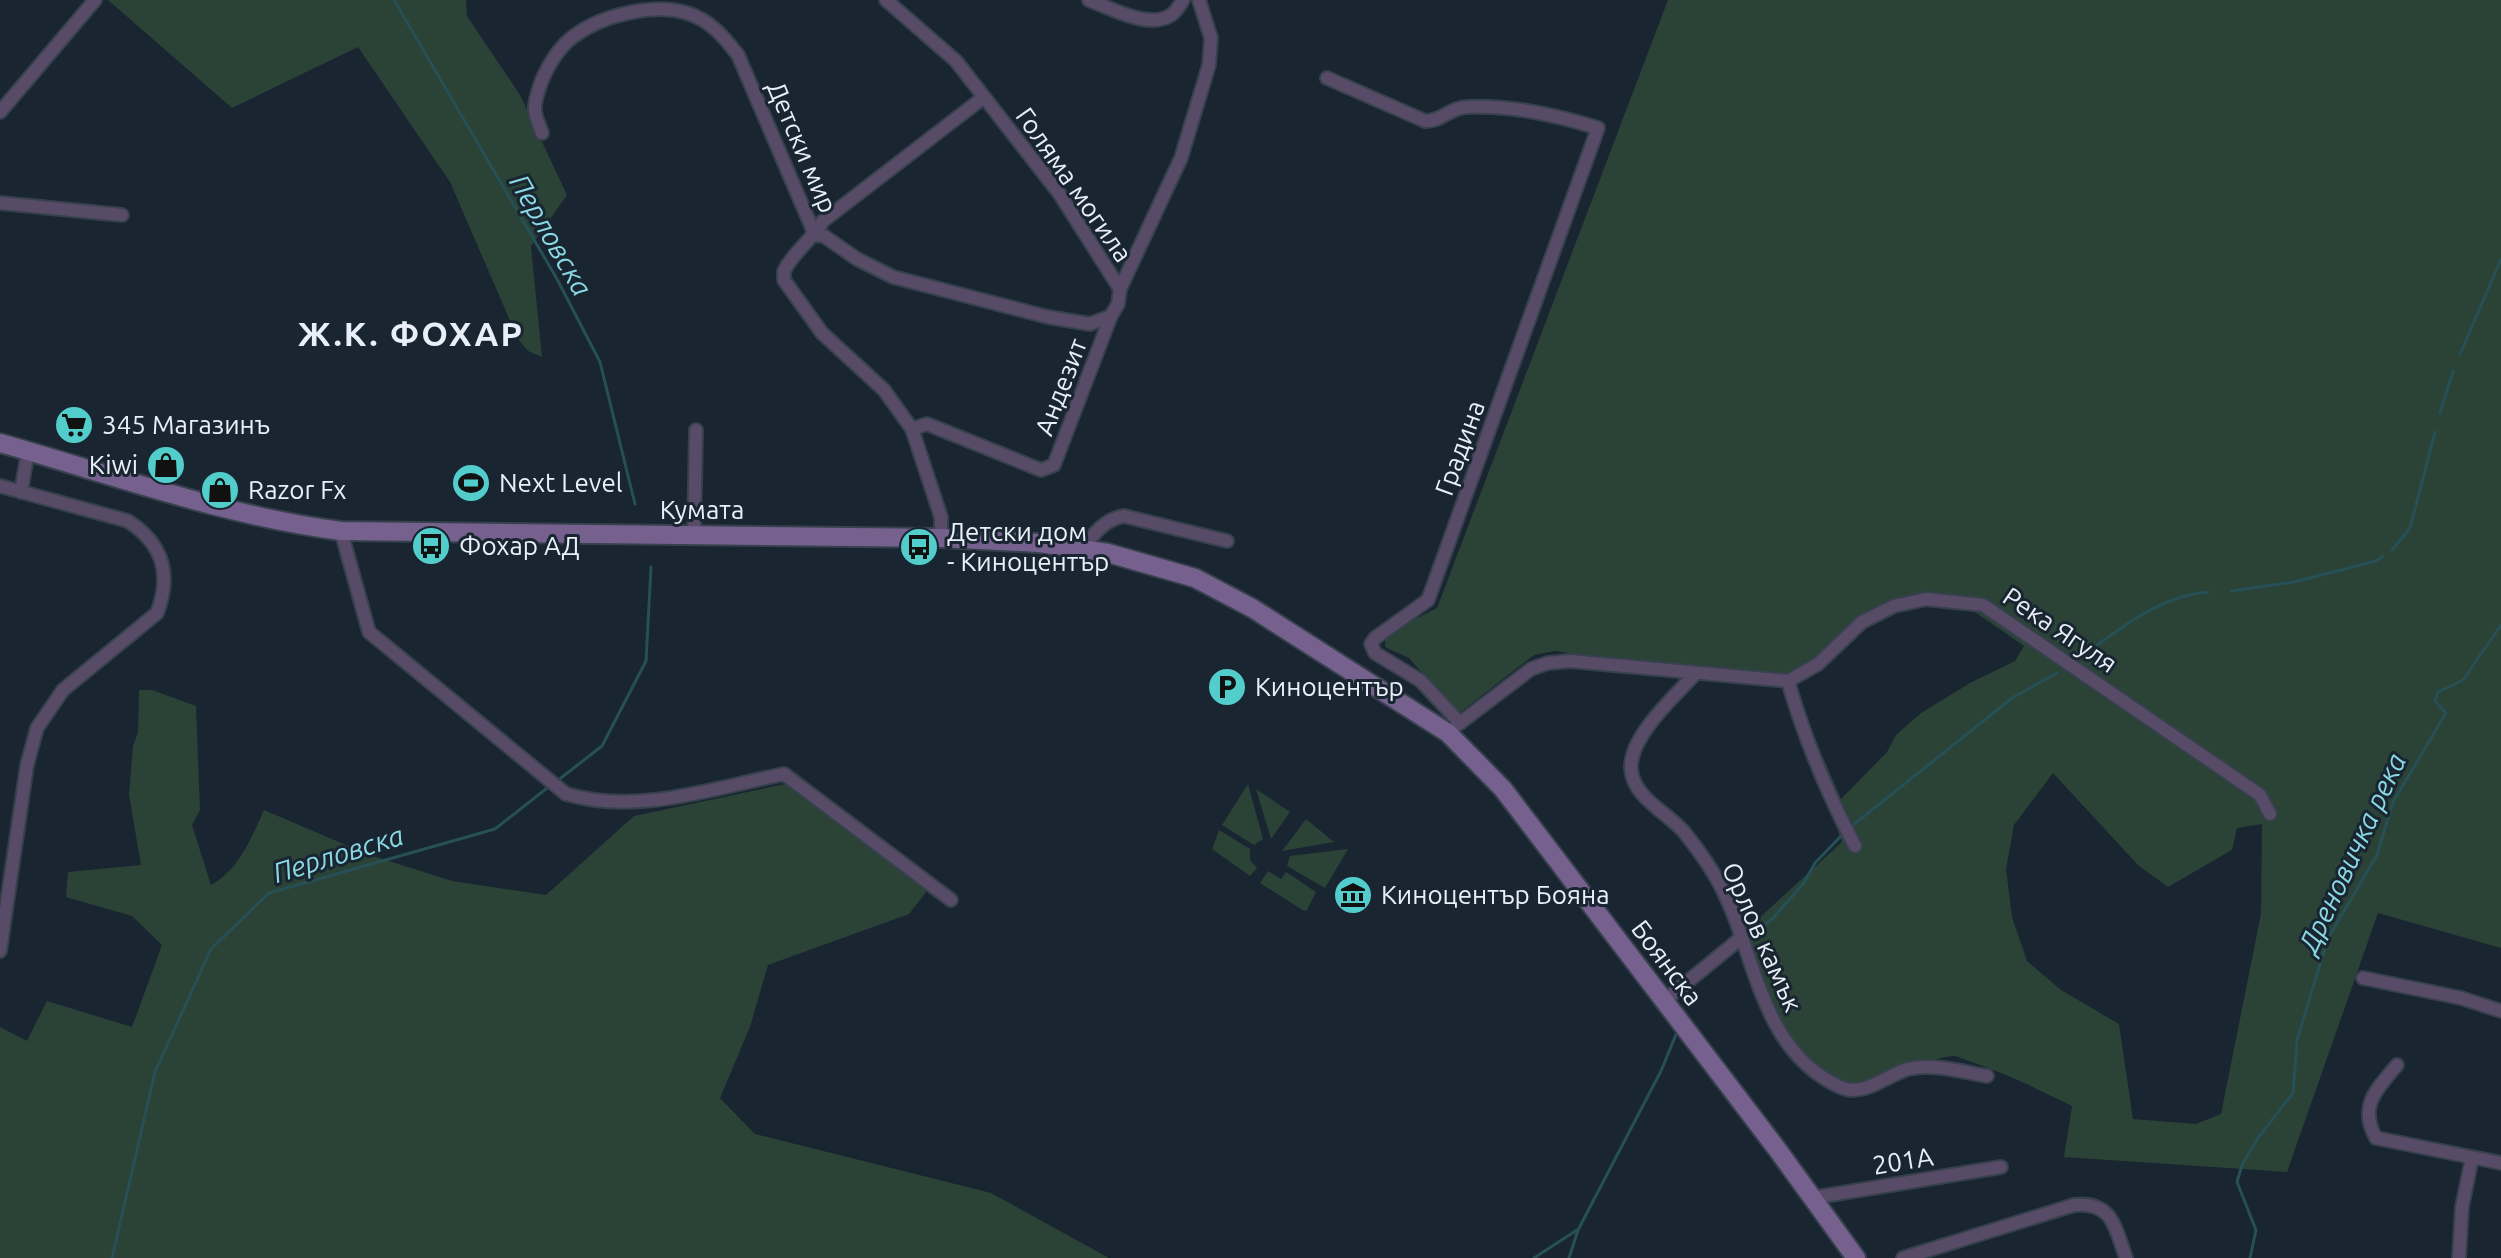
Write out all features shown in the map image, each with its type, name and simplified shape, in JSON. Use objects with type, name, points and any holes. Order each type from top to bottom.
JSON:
[{"type":"main road","name":"Кумата","points":[[0,443],[249,514],[341,531],[941,538],[1039,543],[1108,553],[1195,578],[1252,608],[1379,691]]},
{"type":"main road","name":"Боянска","points":[[1379,691],[1454,728],[1856,1258]]},
{"type":"street","points":[[0,112],[95,0]]},
{"type":"street","name":"Голяма могила","points":[[886,0],[956,61],[1059,193],[1120,289],[1118,304],[1111,316]]},
{"type":"street","points":[[1089,0],[1157,21],[1172,15],[1183,0]]},
{"type":"street","points":[[1120,289],[1181,158],[1209,65],[1211,38],[1199,0]]},
{"type":"street","name":"Детски мир","points":[[542,133],[534,110],[537,94],[550,61],[574,36],[609,18],[651,11],[685,12],[720,32],[738,55],[815,235],[787,263],[784,280],[822,333],[884,390],[912,429],[941,517],[941,538]]},
{"type":"street","name":"Градина","points":[[1327,78],[1425,121],[1434,121],[1465,107],[1532,112],[1567,118],[1598,128],[1428,600],[1371,644],[1375,653],[1421,681],[1454,728]]},
{"type":"street","points":[[984,97],[823,221],[815,235],[824,236],[857,259],[893,277],[1048,317],[1090,324],[1111,316]]},
{"type":"street","points":[[0,203],[122,215]]},
{"type":"street","name":"Андезит","points":[[912,429],[927,424],[1041,470],[1054,465],[1111,316]]},
{"type":"street","points":[[694,537],[696,430]]},
{"type":"street","points":[[21,492],[28,451]]},
{"type":"street","points":[[0,486],[128,521],[145,532],[157,547],[163,567],[164,595],[157,613],[63,690],[37,728],[27,765],[0,951]]},
{"type":"street","points":[[1083,549],[1094,532],[1117,517],[1124,516],[1227,541]]},
{"type":"street","points":[[341,531],[369,632],[566,794],[592,802],[656,801],[784,774],[951,900]]},
{"type":"street","name":"Река Ягуля","points":[[1788,681],[1818,664],[1862,622],[1894,606],[1926,599],[1983,605],[2260,795],[2270,814]]},
{"type":"street","points":[[1454,728],[1531,669],[1548,663],[1570,661],[1788,681],[1800,724],[1827,793],[1855,846]]},
{"type":"street","name":"Орлов камък","points":[[1695,674],[1648,728],[1633,751],[1630,770],[1635,784],[1645,797],[1684,832],[1719,883],[1764,1002],[1801,1061],[1843,1089],[1862,1089],[1910,1069],[1940,1069],[1987,1076]]},
{"type":"street","points":[[1664,1001],[1741,938]]},
{"type":"street","points":[[2363,978],[2461,998],[2501,1011]]},
{"type":"street","points":[[2397,1065],[2371,1096],[2368,1124],[2376,1138],[2501,1163]]},
{"type":"street","points":[[2459,1258],[2462,1207],[2472,1158]]},
{"type":"street","name":"201А","points":[[1811,1198],[2001,1167]]},
{"type":"street","points":[[1903,1258],[2088,1203],[2101,1207],[2111,1217],[2126,1258]]},
{"type":"green space","points":[[108,0],[466,0],[467,16],[520,95],[567,195],[531,246],[542,357],[528,351],[518,339],[450,182],[358,47],[232,108]]},
{"type":"green space","points":[[1668,0],[2501,0],[2501,948],[2378,913],[2287,1172],[2064,1157],[2072,1106],[2013,1078],[1957,1057],[1938,1059],[1872,1081],[1846,1082],[1824,1072],[1804,1055],[1773,1006],[1745,931],[1842,842],[1782,679],[1657,666],[1555,651],[1534,655],[1458,714],[1409,658],[1385,647],[1386,634],[1437,608]],"holes":[[[1936,604],[1972,610],[2024,646],[2015,661],[1970,683],[1921,713],[1896,735],[1887,752],[1841,799],[1793,688],[1852,635],[1878,617],[1903,607]],[[2053,773],[2138,865],[2168,887],[2232,850],[2237,828],[2262,824],[2261,914],[2221,1114],[2196,1124],[2133,1119],[2119,1024],[2061,990],[2027,961],[2012,917],[2006,869],[2014,825]]]},
{"type":"green space","points":[[139,690],[152,690],[196,706],[200,810],[192,825],[211,885],[236,862],[264,810],[367,854],[452,881],[546,895],[634,816],[785,784],[930,887],[909,914],[768,965],[750,1027],[720,1098],[755,1134],[991,1193],[1109,1258],[0,1258],[0,1027],[27,1041],[47,1001],[132,1027],[162,945],[132,916],[66,897],[68,872],[141,865],[129,795],[133,746],[138,732]]},
{"type":"green space","points":[[1248,784],[1263,839],[1254,845],[1222,825]]},
{"type":"green space","points":[[1256,789],[1290,812],[1271,839]]},
{"type":"green space","points":[[1306,819],[1334,842],[1282,851]]},
{"type":"green space","points":[[1219,830],[1250,849],[1250,860],[1257,868],[1250,876],[1212,849]]},
{"type":"green space","points":[[1348,849],[1325,888],[1287,866],[1290,856]]},
{"type":"green space","points":[[1268,871],[1281,879],[1286,872],[1316,892],[1307,910],[1260,883]]},
{"type":"waterway","name":"Перловска","points":[[394,0],[557,279],[600,362],[635,504]]},
{"type":"waterway","points":[[2460,354],[2501,259]]},
{"type":"waterway","points":[[2440,413],[2453,371]]},
{"type":"waterway","points":[[2392,550],[2410,528],[2435,432]]},
{"type":"waterway","points":[[2231,591],[2294,582],[2376,561],[2383,556]]},
{"type":"waterway","name":"Перловска","points":[[557,781],[602,746],[646,661],[651,567]]},
{"type":"waterway","points":[[2086,653],[2158,606],[2174,599],[2208,592]]},
{"type":"waterway","name":"Дреновичка река","points":[[2250,1258],[2256,1230],[2237,1182],[2242,1165],[2258,1138],[2293,1093],[2297,1040],[2328,938],[2377,855],[2393,802],[2446,713],[2435,701],[2438,692],[2463,680],[2501,625]]},
{"type":"waterway","points":[[1853,825],[2012,698],[2057,673]]},
{"type":"waterway","name":"Перловска","points":[[112,1258],[155,1072],[211,949],[269,893],[495,829],[551,785]]},
{"type":"waterway","points":[[1755,933],[1773,918],[1804,883],[1815,863],[1843,834]]},
{"type":"waterway","points":[[1569,1258],[1578,1230],[1661,1071],[1677,1032]]},
{"type":"waterway","points":[[1534,1258],[1577,1230]]},
{"type":"place","name":"345 Магазинъ","points":[[74,425]]},
{"type":"place","name":"Kiwi","points":[[166,465]]},
{"type":"place","name":"Next Level","points":[[471,483]]},
{"type":"place","name":"Razor Fx","points":[[220,490]]},
{"type":"place","name":"Фохар АД","points":[[431,546]]},
{"type":"place","name":"Детски дом - Киноцентър","points":[[919,547]]},
{"type":"place","name":"Киноцентър","points":[[1227,687]]},
{"type":"place","name":"Киноцентър Бояна","points":[[1353,895]]},
{"type":"district","name":"Ж.К. ФОХАР","points":[[411,334]]}]
